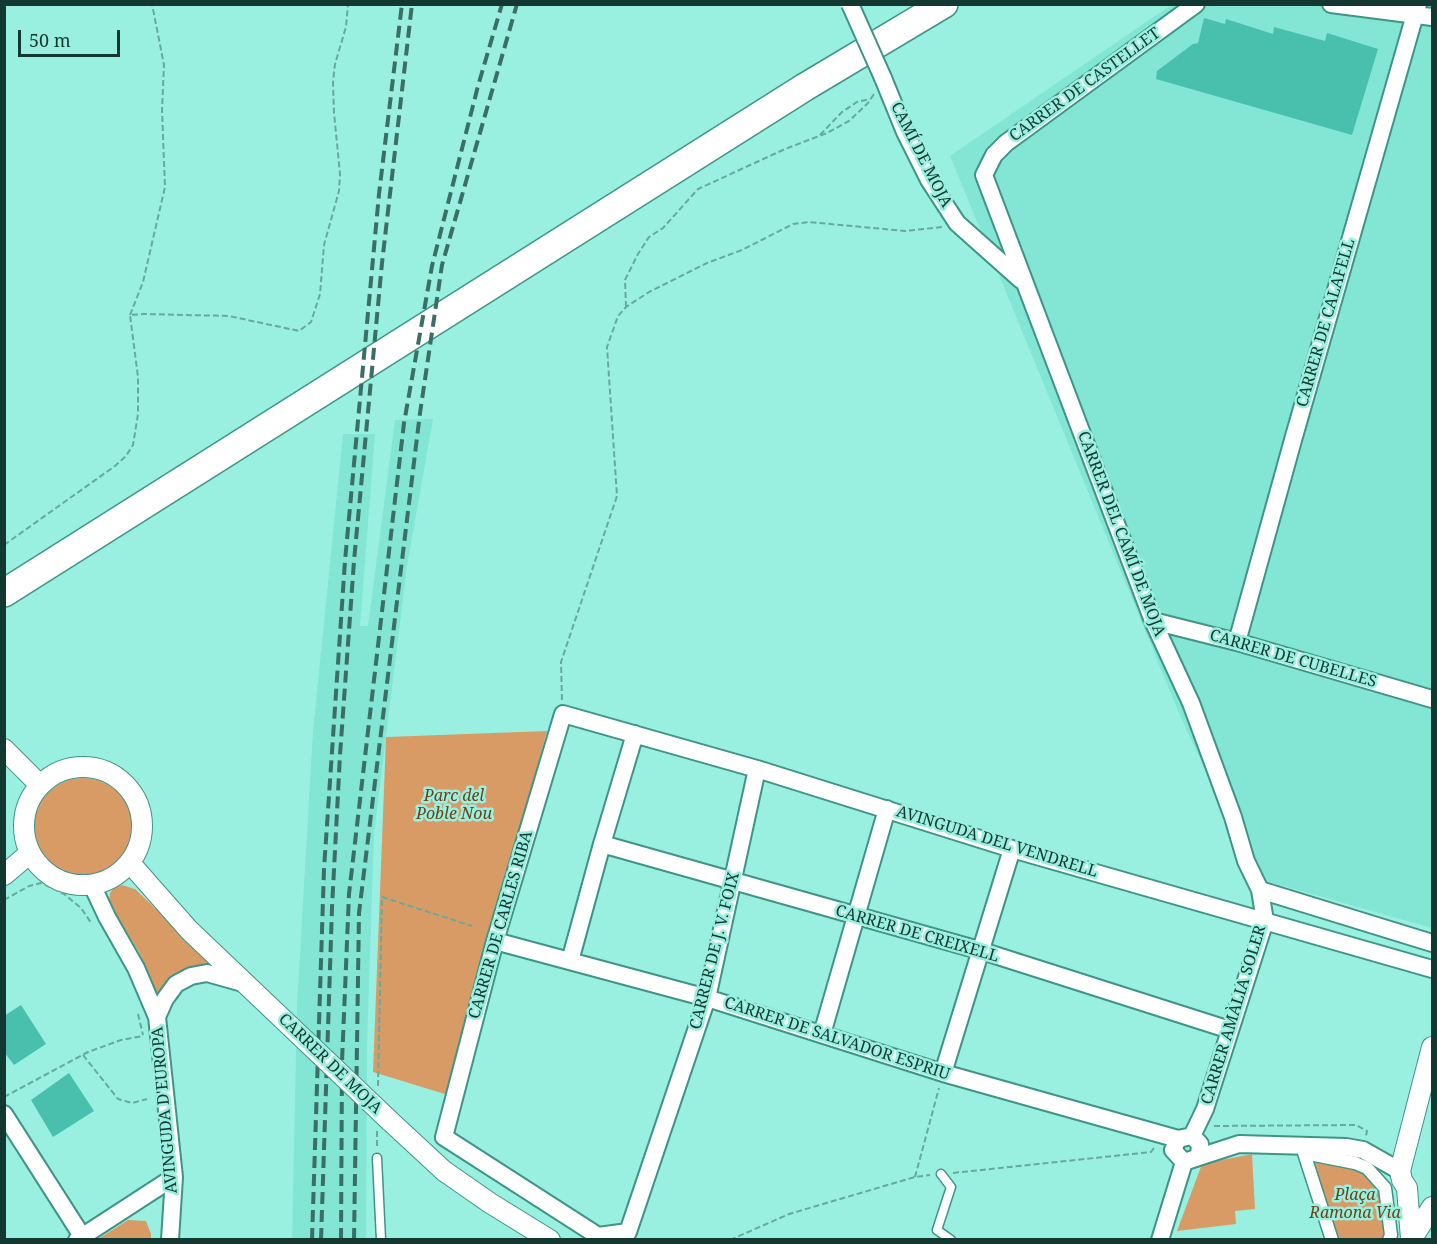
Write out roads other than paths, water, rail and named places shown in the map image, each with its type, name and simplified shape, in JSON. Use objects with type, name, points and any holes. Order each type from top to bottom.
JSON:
[{"type":"highway","points":[[4,593],[805,87],[944,4]]},
{"type":"street","name":"CAMÍ DE MOJA","points":[[850,4],[906,132],[930,180],[957,223],[1023,282]]},
{"type":"street","name":"CARRER DE CASTELLET","points":[[984,175],[994,155],[1006,143],[1196,4]]},
{"type":"street","points":[[1331,4],[1417,10],[1432,17]]},
{"type":"street","name":"CARRER DE CALAFELL","points":[[1237,642],[1417,10]]},
{"type":"street","name":"CARRER DEL CAMÍ DE MOJA","points":[[984,175],[1153,621],[1191,703],[1233,817],[1246,861],[1260,890]]},
{"type":"street","name":"CARRER DE CUBELLES","points":[[1153,621],[1237,642],[1432,699]]},
{"type":"street","name":"AVINGUDA DEL VENDRELL","points":[[563,714],[757,769],[1012,849],[1432,969]]},
{"type":"street","name":"CARRER DE CARLES RIBA","points":[[563,714],[495,941],[444,1137],[598,1236]]},
{"type":"street","points":[[570,961],[635,734]]},
{"type":"street","points":[[4,749],[40,785]]},
{"type":"street","points":[[75,767],[96,767],[114,775],[130,788],[140,806],[143,826],[140,846],[130,863],[119,874],[107,881],[92,885],[74,885],[56,879],[41,868],[30,853],[24,836],[24,818],[29,800],[40,785],[56,773],[75,767]]},
{"type":"street","name":"CARRER DE J. V. FOIX","points":[[598,1236],[629,1236],[707,998],[757,769]]},
{"type":"street","points":[[822,1034],[887,809]]},
{"type":"street","name":"CARRER DE CREIXELL","points":[[602,844],[982,951],[1230,1030]]},
{"type":"street","points":[[943,1073],[1012,849]]},
{"type":"street","points":[[4,875],[30,853]]},
{"type":"street","name":"CARRER DE MOJA","points":[[130,863],[189,930],[384,1122],[444,1171],[490,1203],[550,1239]]},
{"type":"street","name":"AVINGUDA D'EUROPA","points":[[92,885],[107,918],[136,968],[157,1017],[174,1177],[170,1239]]},
{"type":"street","points":[[1260,890],[1432,943]]},
{"type":"street","name":"CARRER AMÀLIA SOLER","points":[[1185,1137],[1205,1109],[1265,921],[1260,890]]},
{"type":"street","name":"CARRER DE SALVADOR ESPRIU","points":[[495,941],[707,998],[943,1073],[1185,1137]]},
{"type":"street","name":"AVINGUDA D'EUROPA","points":[[157,1017],[165,999],[176,984],[191,976],[207,973],[246,984]]},
{"type":"street","points":[[1411,1239],[1403,1179],[1432,1047]]},
{"type":"street","points":[[4,1114],[80,1238],[174,1177]]},
{"type":"street","points":[[1160,1239],[1191,1160],[1200,1144],[1185,1137],[1173,1150],[1191,1160],[1239,1144],[1346,1147],[1363,1150],[1403,1179],[1415,1192],[1432,1195]]},
{"type":"street","points":[[1332,1239],[1304,1153],[1356,1163],[1367,1168],[1385,1188],[1389,1239]]},
{"type":"street","points":[[1411,1239],[1432,1207]]},
{"type":"lane","points":[[377,1158],[381,1239]]},
{"type":"lane","points":[[941,1174],[951,1187],[937,1230],[951,1239]]},
{"type":"railway","points":[[312,1240],[324,869],[345,561],[379,194],[402,4]]},
{"type":"railway","points":[[321,1240],[332,908],[354,561],[382,263],[412,4]]},
{"type":"railway","points":[[341,1240],[342,1062],[349,894],[404,423],[432,266],[478,86],[502,4]]},
{"type":"railway","points":[[354,1240],[359,913],[420,413],[442,265],[517,4]]},
{"type":"park label","name":"Parc del Poble Nou","points":[[454,805]]},
{"type":"park label","name":"Plaça Ramona Via","points":[[1355,1204]]}]
